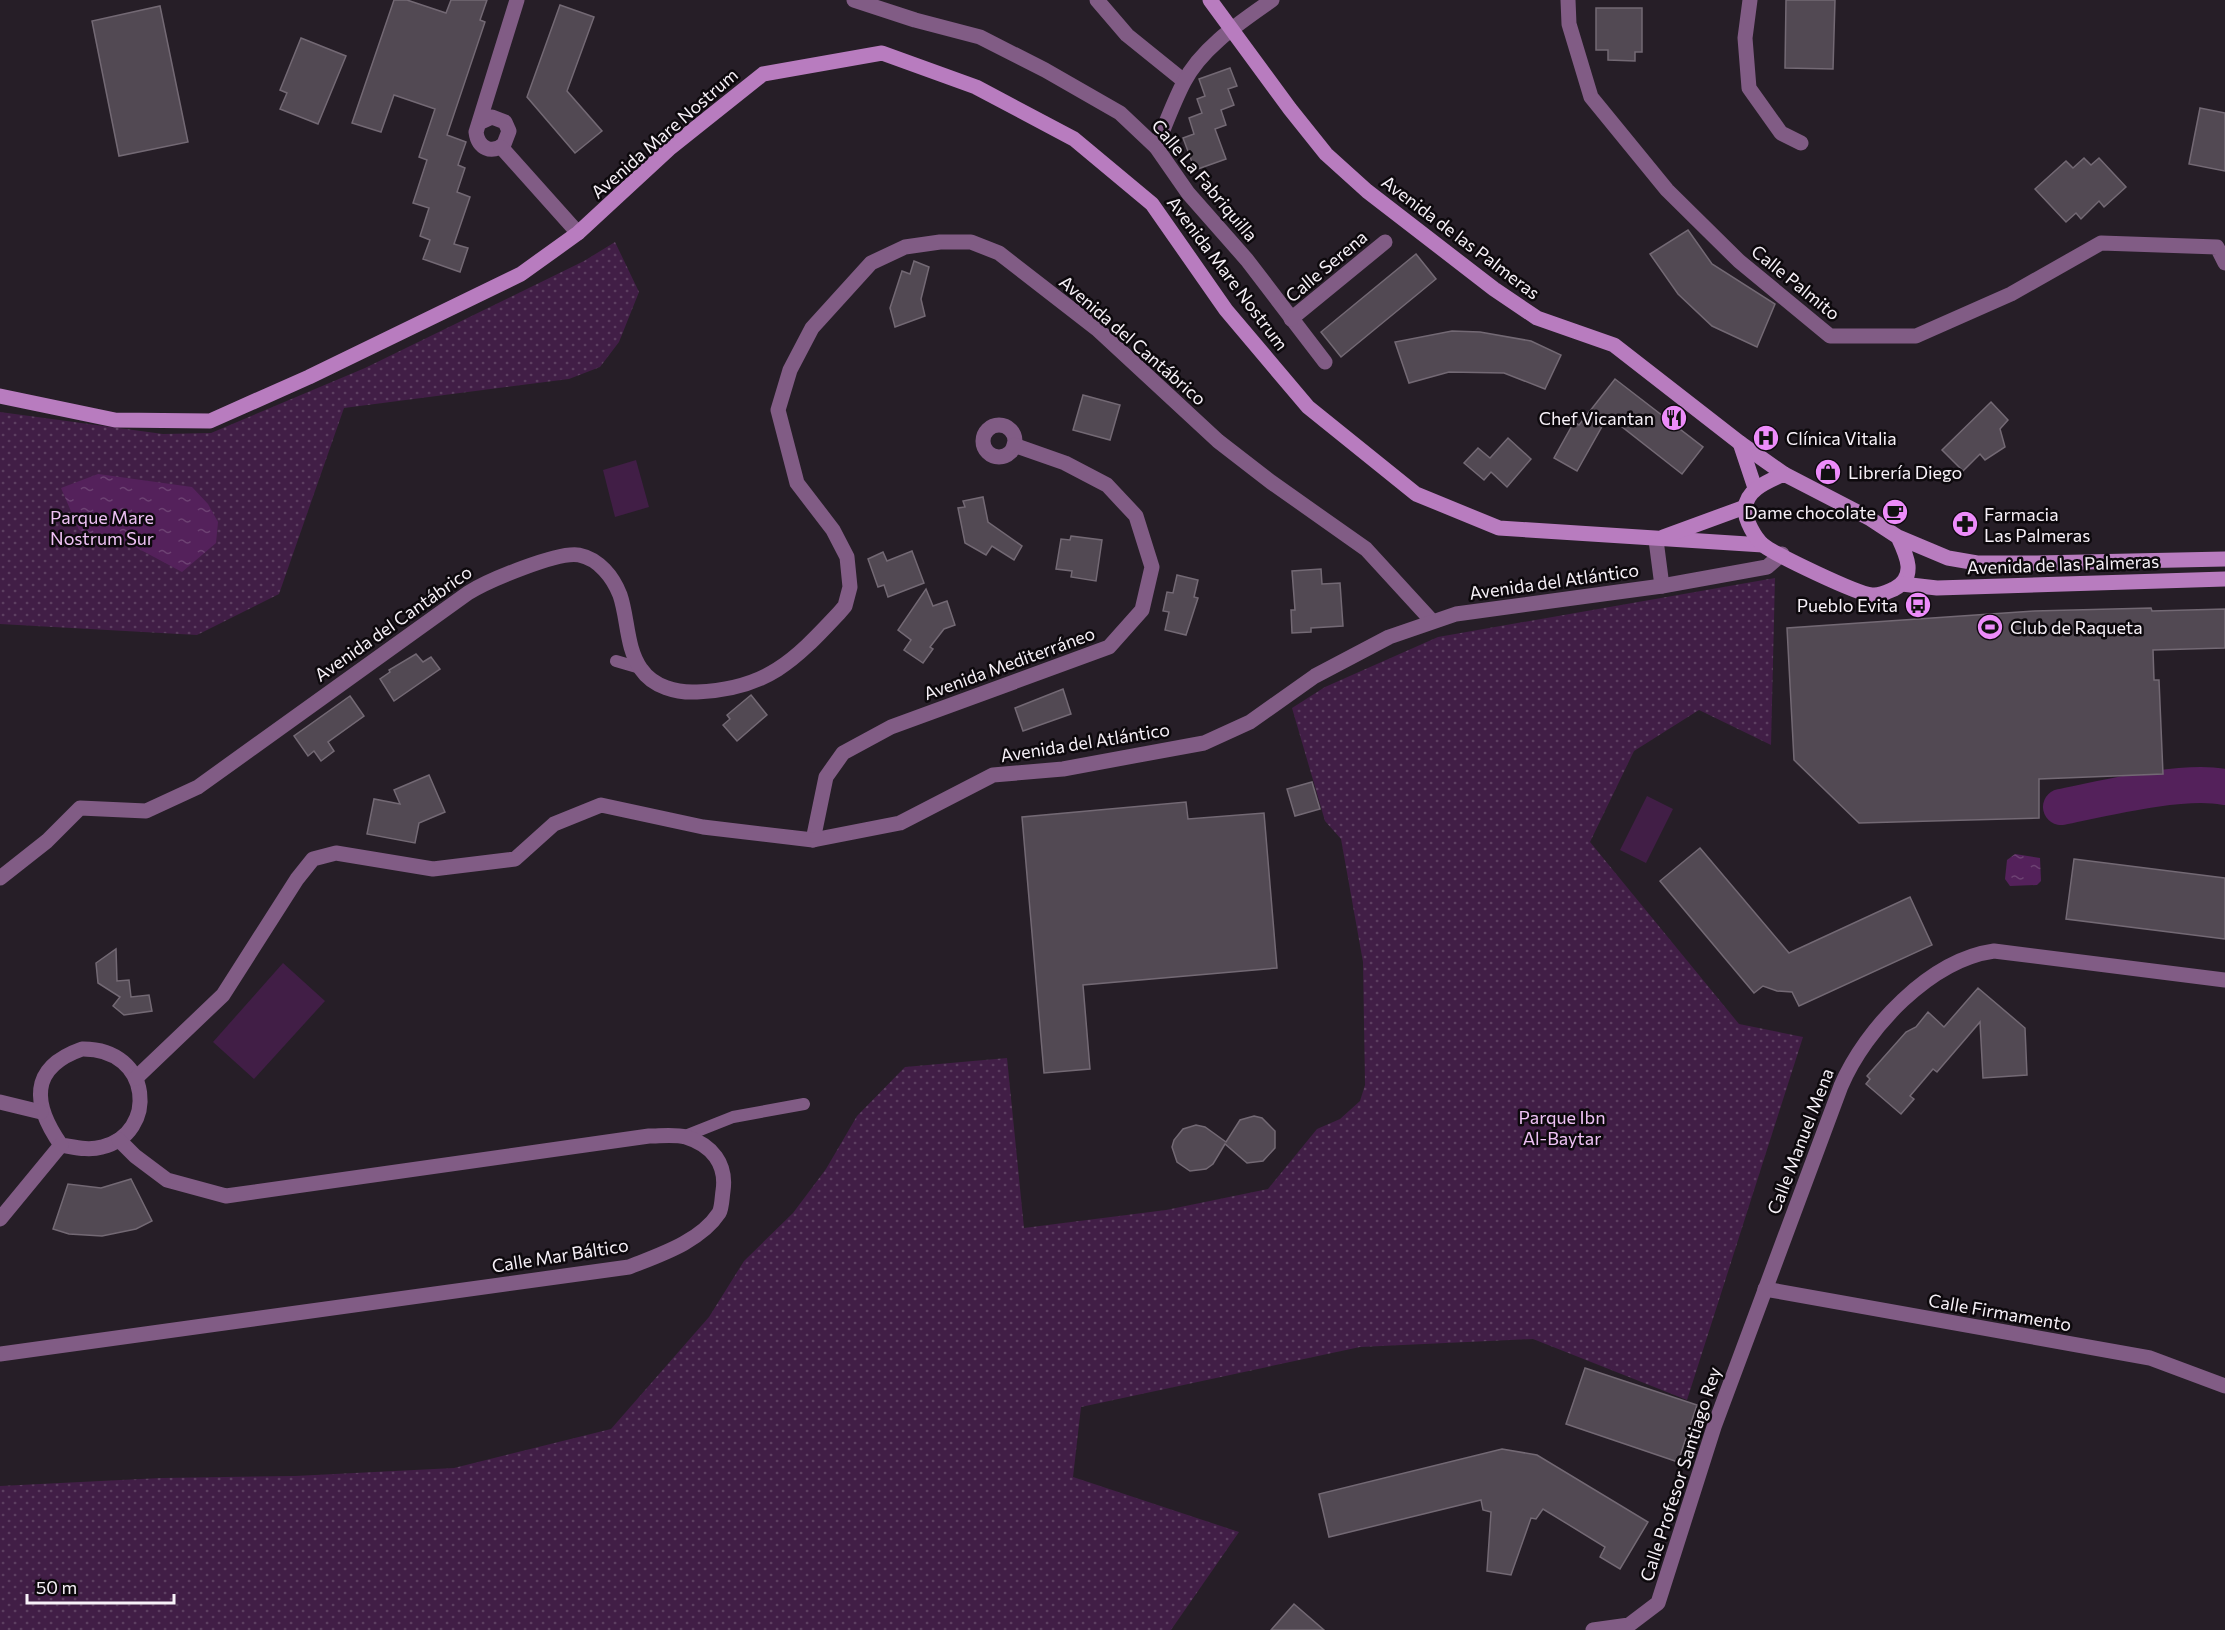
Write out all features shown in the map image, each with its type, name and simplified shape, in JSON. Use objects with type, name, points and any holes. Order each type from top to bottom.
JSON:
[{"type":"street","points":[[486,94],[508,131],[507,140],[501,147],[490,149],[479,143],[476,132],[486,94],[517,0]]},
{"type":"street","name":"Calle La Fabriquilla","points":[[854,0],[915,20],[980,37],[1045,70],[1120,113],[1156,147],[1188,193],[1247,260],[1325,362]]},
{"type":"street","points":[[1097,0],[1127,34],[1184,81]]},
{"type":"street","name":"Avenida de las Palmeras","points":[[1210,0],[1326,154],[1367,191],[1494,289],[1538,318],[1614,345],[1740,444],[1784,474],[1869,518],[1898,537],[1948,558],[1977,563],[2225,559]]},
{"type":"street","points":[[1156,147],[1184,81],[1202,57],[1232,29],[1272,0]]},
{"type":"street","name":"Calle Palmito","points":[[1568,0],[1569,24],[1591,98],[1683,206],[1739,261],[1830,336],[1916,336],[2012,294],[2101,243],[2221,246],[2225,263]]},
{"type":"street","points":[[1750,0],[1744,38],[1749,88],[1781,133],[1801,143]]},
{"type":"street","name":"Avenida Mare Nostrum","points":[[0,396],[115,420],[210,421],[521,274],[578,233],[669,149],[763,74],[882,53],[976,87],[1074,139],[1152,204],[1226,310],[1308,407],[1416,494],[1499,528],[1656,540],[1763,545]]},
{"type":"street","points":[[480,123],[489,118],[499,118]]},
{"type":"street","points":[[501,147],[578,233]]},
{"type":"street","name":"Avenida del Cantábrico","points":[[0,878],[47,841],[80,808],[146,811],[198,787],[286,721],[468,593],[510,573],[575,554],[607,571],[619,594],[632,650],[640,668],[658,683],[679,692],[735,689],[754,683],[791,661],[845,606],[850,587],[843,547],[797,483],[778,410],[790,370],[812,328],[871,263],[906,247],[940,242],[971,242],[999,253],[1097,329],[1218,441],[1271,482],[1366,549],[1432,621]]},
{"type":"street","name":"Calle Serena","points":[[1291,319],[1385,242]]},
{"type":"street","points":[[1740,444],[1755,488]]},
{"type":"street","name":"Avenida Mediterráneo","points":[[813,840],[826,777],[843,753],[891,727],[1109,648],[1142,610],[1152,567],[1136,516],[1107,485],[1065,463],[1014,445]]},
{"type":"street","points":[[1784,474],[1755,488],[1745,507],[1748,522],[1763,545],[1863,593],[1881,594],[1902,584],[1909,562],[1898,537]]},
{"type":"street","name":"Avenida Mare Nostrum","points":[[1656,540],[1745,507]]},
{"type":"street","points":[[1656,540],[1662,586]]},
{"type":"street","name":"Avenida del Atlántico","points":[[136,1078],[223,995],[297,879],[313,860],[336,853],[433,869],[515,859],[554,824],[601,805],[703,827],[813,840],[900,823],[993,775],[1063,769],[1204,743],[1250,722],[1326,670],[1389,637],[1432,621],[1456,614],[1662,586],[1767,567],[1782,555]]},
{"type":"street","name":"Avenida de las Palmeras","points":[[1902,584],[1937,588],[2225,579]]},
{"type":"street","name":"Calle Manuel Mena","points":[[1765,1289],[1848,1069],[1868,1040],[1929,977],[1964,958],[1994,951],[2225,980]]},
{"type":"street","points":[[98,1049],[114,1054],[127,1065],[136,1078],[140,1095],[138,1112],[131,1128],[119,1140],[103,1147],[86,1149],[61,1145],[41,1112],[40,1095],[44,1079],[53,1065],[74,1052],[98,1049]]},
{"type":"street","points":[[0,1102],[41,1112]]},
{"type":"street","name":"Calle Mar Báltico","points":[[0,1354],[629,1267],[669,1251],[697,1234],[720,1212],[725,1178],[719,1157],[703,1145],[685,1136],[649,1136],[226,1197],[167,1180],[135,1156],[119,1140]]},
{"type":"street","points":[[0,1220],[61,1145]]},
{"type":"street","name":"Calle Firmamento","points":[[1765,1289],[2150,1358],[2225,1386]]},
{"type":"street","name":"Calle Profesor Santiago Rey","points":[[1593,1630],[1629,1625],[1658,1603],[1714,1427],[1765,1289]]},
{"type":"lane","points":[[616,660],[640,668]]},
{"type":"lane","points":[[685,1136],[732,1117],[804,1104]]},
{"type":"green space","name":"Parque Mare Nostrum Sur","points":[[615,242],[639,292],[619,342],[600,367],[569,379],[344,408],[279,594],[197,635],[0,624],[0,412],[163,434],[211,433],[365,368],[584,261]]},
{"type":"green space","points":[[636,460],[649,507],[615,517],[603,470]]},
{"type":"green space","name":"Parque Ibn Al-Baytar","points":[[1775,578],[1771,745],[1699,710],[1634,751],[1590,842],[1739,1024],[1803,1037],[1687,1400],[1533,1339],[1360,1347],[1081,1407],[1073,1477],[1239,1532],[1171,1630],[0,1630],[0,1486],[454,1468],[611,1429],[709,1317],[744,1261],[793,1213],[826,1169],[857,1116],[905,1067],[1007,1058],[1024,1228],[1166,1210],[1268,1189],[1317,1129],[1340,1119],[1360,1101],[1365,1085],[1363,962],[1341,839],[1325,821],[1292,708],[1325,687],[1438,637]]},
{"type":"green space","points":[[1647,796],[1673,809],[1646,863],[1620,850]]},
{"type":"green space","points":[[283,963],[325,1001],[254,1079],[213,1042]]},
{"type":"water","points":[[98,474],[192,487],[208,504],[218,522],[216,543],[182,572],[126,542],[79,530],[61,488]]},
{"type":"water","points":[[2015,854],[2040,858],[2041,881],[2037,885],[2010,886],[2005,879],[2007,860]]},
{"type":"building","points":[[394,0],[407,0],[446,13],[451,0],[487,0],[480,20],[485,22],[447,135],[466,142],[458,165],[465,168],[457,192],[470,197],[454,244],[468,248],[460,272],[423,259],[430,240],[420,236],[429,208],[413,203],[427,160],[419,157],[435,109],[394,95],[381,132],[352,123]]},
{"type":"building","points":[[1786,0],[1835,0],[1833,69],[1785,68]]},
{"type":"building","points":[[560,5],[594,17],[567,91],[602,131],[575,153],[527,97]]},
{"type":"building","points":[[160,6],[188,142],[119,156],[92,21]]},
{"type":"building","points":[[1596,8],[1642,8],[1642,52],[1635,52],[1635,61],[1608,60],[1608,50],[1596,50]]},
{"type":"building","points":[[301,38],[346,56],[318,124],[280,109],[287,93],[280,90]]},
{"type":"building","points":[[1230,68],[1237,86],[1228,89],[1234,105],[1221,110],[1226,125],[1215,129],[1226,159],[1195,170],[1183,138],[1194,134],[1189,118],[1202,113],[1197,99],[1205,96],[1199,79]]},
{"type":"building","points":[[2200,108],[2225,113],[2225,171],[2189,164]]},
{"type":"building","points":[[2084,158],[2091,165],[2099,158],[2126,187],[2104,207],[2099,201],[2081,219],[2076,213],[2066,222],[2035,189],[2066,161],[2073,168]]},
{"type":"building","points":[[1688,230],[1712,264],[1775,304],[1757,347],[1712,326],[1678,294],[1650,254]]},
{"type":"building","points":[[1416,254],[1436,279],[1341,357],[1321,332]]},
{"type":"building","points":[[914,261],[929,267],[921,299],[925,316],[895,327],[890,308],[902,271],[910,274]]},
{"type":"building","points":[[1452,331],[1480,332],[1531,341],[1561,355],[1545,389],[1504,373],[1449,372],[1409,383],[1395,342]]},
{"type":"building","points":[[1615,379],[1703,447],[1682,474],[1608,416],[1577,471],[1554,458],[1574,422],[1579,425]]},
{"type":"building","points":[[1083,395],[1120,405],[1110,440],[1073,430]]},
{"type":"building","points":[[1991,402],[2008,420],[2000,429],[2005,447],[1985,460],[1980,454],[1963,471],[1942,450]]},
{"type":"building","points":[[1508,438],[1531,459],[1507,487],[1491,472],[1484,480],[1464,463],[1478,448],[1490,458]]},
{"type":"building","points":[[983,497],[988,522],[1022,546],[1014,560],[992,546],[986,555],[965,543],[958,508],[965,507],[963,501]]},
{"type":"building","points":[[1071,536],[1102,540],[1096,581],[1071,577],[1072,571],[1056,569],[1061,539],[1070,540]]},
{"type":"building","points":[[912,551],[924,583],[888,597],[884,585],[878,587],[868,559],[883,552],[887,561]]},
{"type":"building","points":[[1321,569],[1322,584],[1340,583],[1343,626],[1311,628],[1311,632],[1292,633],[1291,610],[1295,610],[1292,571]]},
{"type":"building","points":[[1177,575],[1198,580],[1194,597],[1198,598],[1186,635],[1165,630],[1169,612],[1163,611],[1167,592],[1173,593]]},
{"type":"building","points":[[926,589],[933,606],[947,601],[955,625],[944,629],[930,647],[933,649],[923,663],[904,650],[911,640],[898,630]]},
{"type":"building","points":[[2151,608],[2152,611],[2225,609],[2225,648],[2153,650],[2154,680],[2159,680],[2163,774],[2039,779],[2039,818],[1859,823],[1794,760],[1787,628],[2034,611]]},
{"type":"building","points":[[416,654],[423,662],[431,657],[440,669],[394,701],[380,679],[390,672],[389,670]]},
{"type":"building","points":[[1063,689],[1071,714],[1023,731],[1015,708]]},
{"type":"building","points":[[751,695],[767,715],[737,741],[723,725],[730,719],[727,715]]},
{"type":"building","points":[[350,696],[364,716],[328,742],[334,751],[321,761],[314,751],[308,756],[294,736]]},
{"type":"building","points":[[429,775],[445,812],[419,823],[415,843],[367,834],[374,799],[400,804],[394,790]]},
{"type":"building","points":[[1312,782],[1320,809],[1295,816],[1287,789]]},
{"type":"building","points":[[1186,802],[1188,819],[1264,813],[1277,968],[1083,985],[1090,1069],[1044,1073],[1022,817]]},
{"type":"building","points":[[1700,848],[1789,953],[1910,897],[1932,945],[1799,1006],[1792,992],[1777,991],[1763,986],[1754,993],[1660,881]]},
{"type":"building","points":[[2074,859],[2225,878],[2225,939],[2066,919]]},
{"type":"building","points":[[116,949],[117,981],[129,980],[131,997],[149,995],[152,1011],[124,1015],[113,1006],[120,997],[98,983],[96,963]]},
{"type":"building","points":[[1978,988],[2025,1028],[2027,1075],[1983,1078],[1980,1022],[1937,1072],[1933,1069],[1910,1096],[1914,1099],[1901,1114],[1866,1084],[1870,1079],[1867,1076],[1906,1032],[1916,1027],[1928,1012],[1944,1027]]},
{"type":"building","points":[[1254,1116],[1262,1118],[1275,1131],[1275,1148],[1263,1161],[1247,1163],[1225,1144],[1213,1164],[1206,1169],[1190,1171],[1177,1162],[1172,1147],[1174,1140],[1183,1129],[1196,1125],[1205,1127],[1226,1142],[1240,1120]]},
{"type":"building","points":[[131,1179],[152,1221],[136,1229],[102,1236],[69,1234],[53,1229],[68,1184],[101,1188]]},
{"type":"building","points":[[1585,1368],[1697,1405],[1678,1462],[1566,1424]]},
{"type":"building","points":[[1502,1449],[1537,1455],[1648,1522],[1620,1569],[1600,1557],[1605,1547],[1543,1509],[1536,1519],[1531,1518],[1511,1575],[1487,1571],[1491,1512],[1483,1510],[1481,1500],[1329,1537],[1319,1494]]},
{"type":"building","points":[[1294,1604],[1324,1630],[1271,1630]]},
{"type":"waterway","points":[[2061,807],[2166,787],[2187,785],[2225,787]]},
{"type":"place","name":"Chef Vicantan","points":[[1674,418]]},
{"type":"place","name":"Clínica Vitalia","points":[[1766,438]]},
{"type":"place","name":"Librería Diego","points":[[1828,472]]},
{"type":"place","name":"Dame chocolate","points":[[1895,512]]},
{"type":"place","name":"Farmacia Las Palmeras","points":[[1965,524]]},
{"type":"place","name":"Pueblo Evita","points":[[1918,605]]},
{"type":"place","name":"Club de Raqueta","points":[[1990,627]]}]
